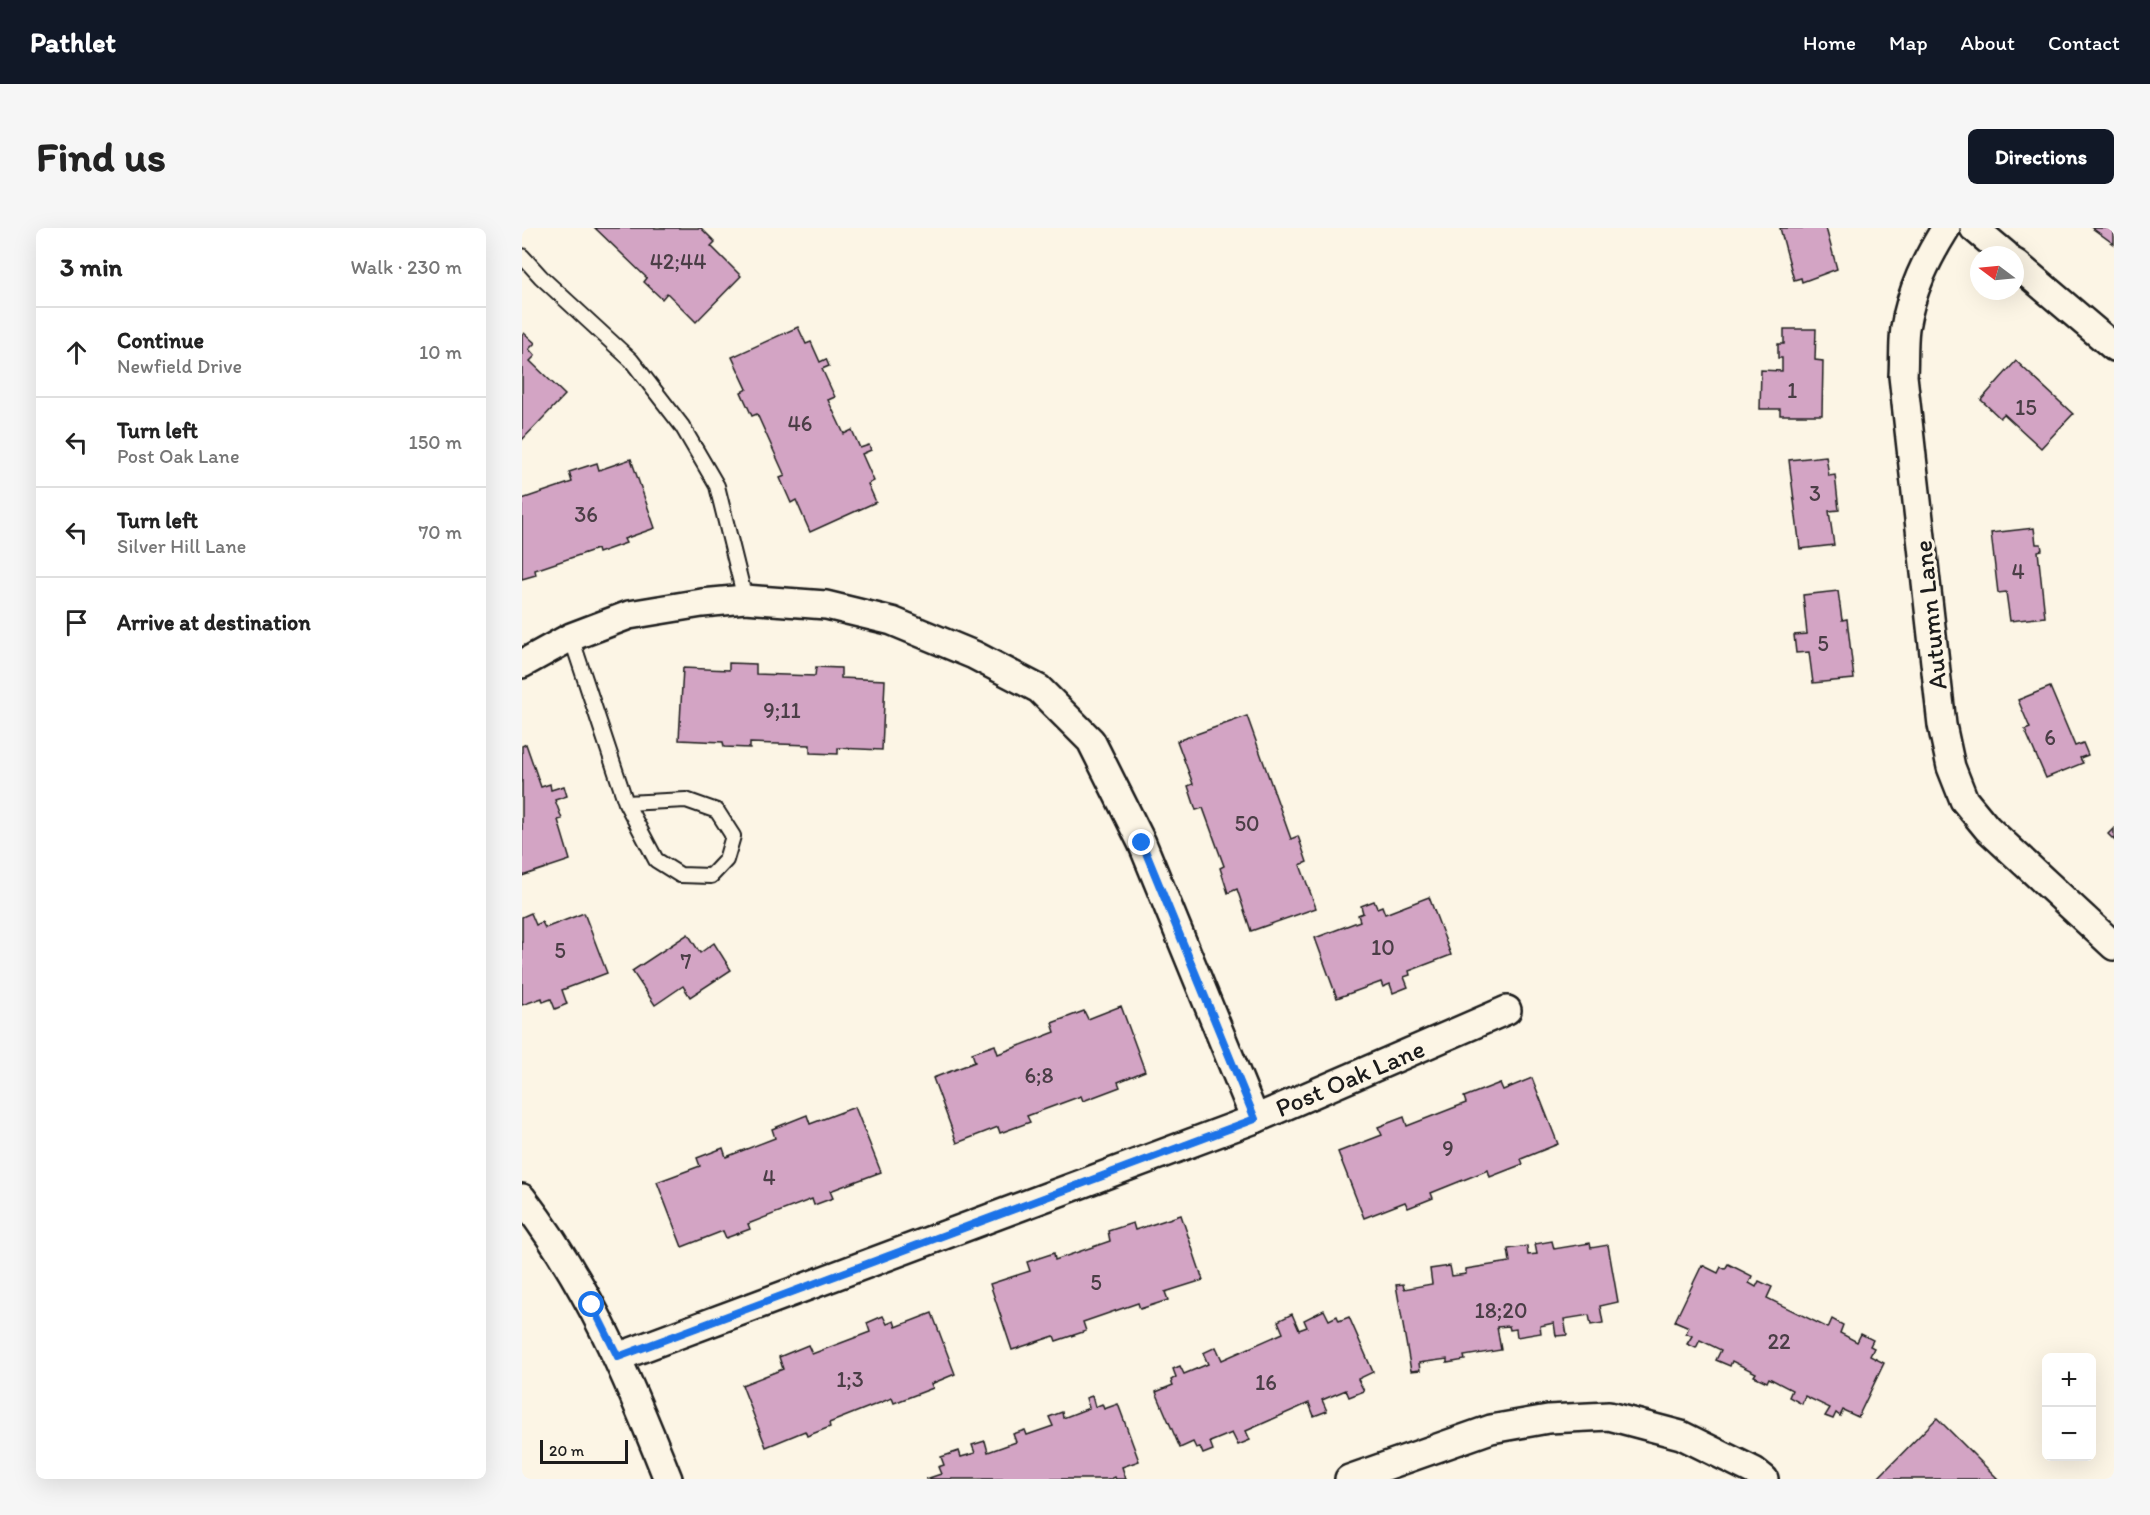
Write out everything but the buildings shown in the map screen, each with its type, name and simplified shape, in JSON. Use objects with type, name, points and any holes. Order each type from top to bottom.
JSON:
[{"type":"street","name":"Autumn Lane","points":[[1946,228],[1929,255],[1914,290],[1905,330],[1903,376],[1942,725],[1951,767],[1964,800],[1987,828],[2114,946]]},
{"type":"street","points":[[1974,228],[1995,246]]},
{"type":"street","points":[[2024,270],[2114,347]]},
{"type":"street","points":[[522,664],[571,637],[629,615],[702,603],[745,599],[826,605],[902,626],[974,655],[1039,689],[1091,741],[1142,843],[1255,1119]]},
{"type":"street","name":"Post Oak Lane","points":[[618,1357],[1255,1119],[1507,1010]]},
{"type":"street","points":[[522,1198],[592,1305],[618,1357],[668,1479]]},
{"type":"street","points":[[1349,1479],[1491,1429],[1548,1419],[1609,1416],[1681,1435],[1754,1471],[1764,1479]]},
{"type":"lane","points":[[522,256],[541,277],[631,360],[682,426],[717,486],[745,599]]},
{"type":"lane","points":[[571,637],[626,803],[656,860],[680,875],[711,876],[726,860],[733,836],[717,811],[686,800],[626,803]]},
{"type":"route","points":[[592,1305],[618,1357],[1255,1119],[1142,843]]}]
